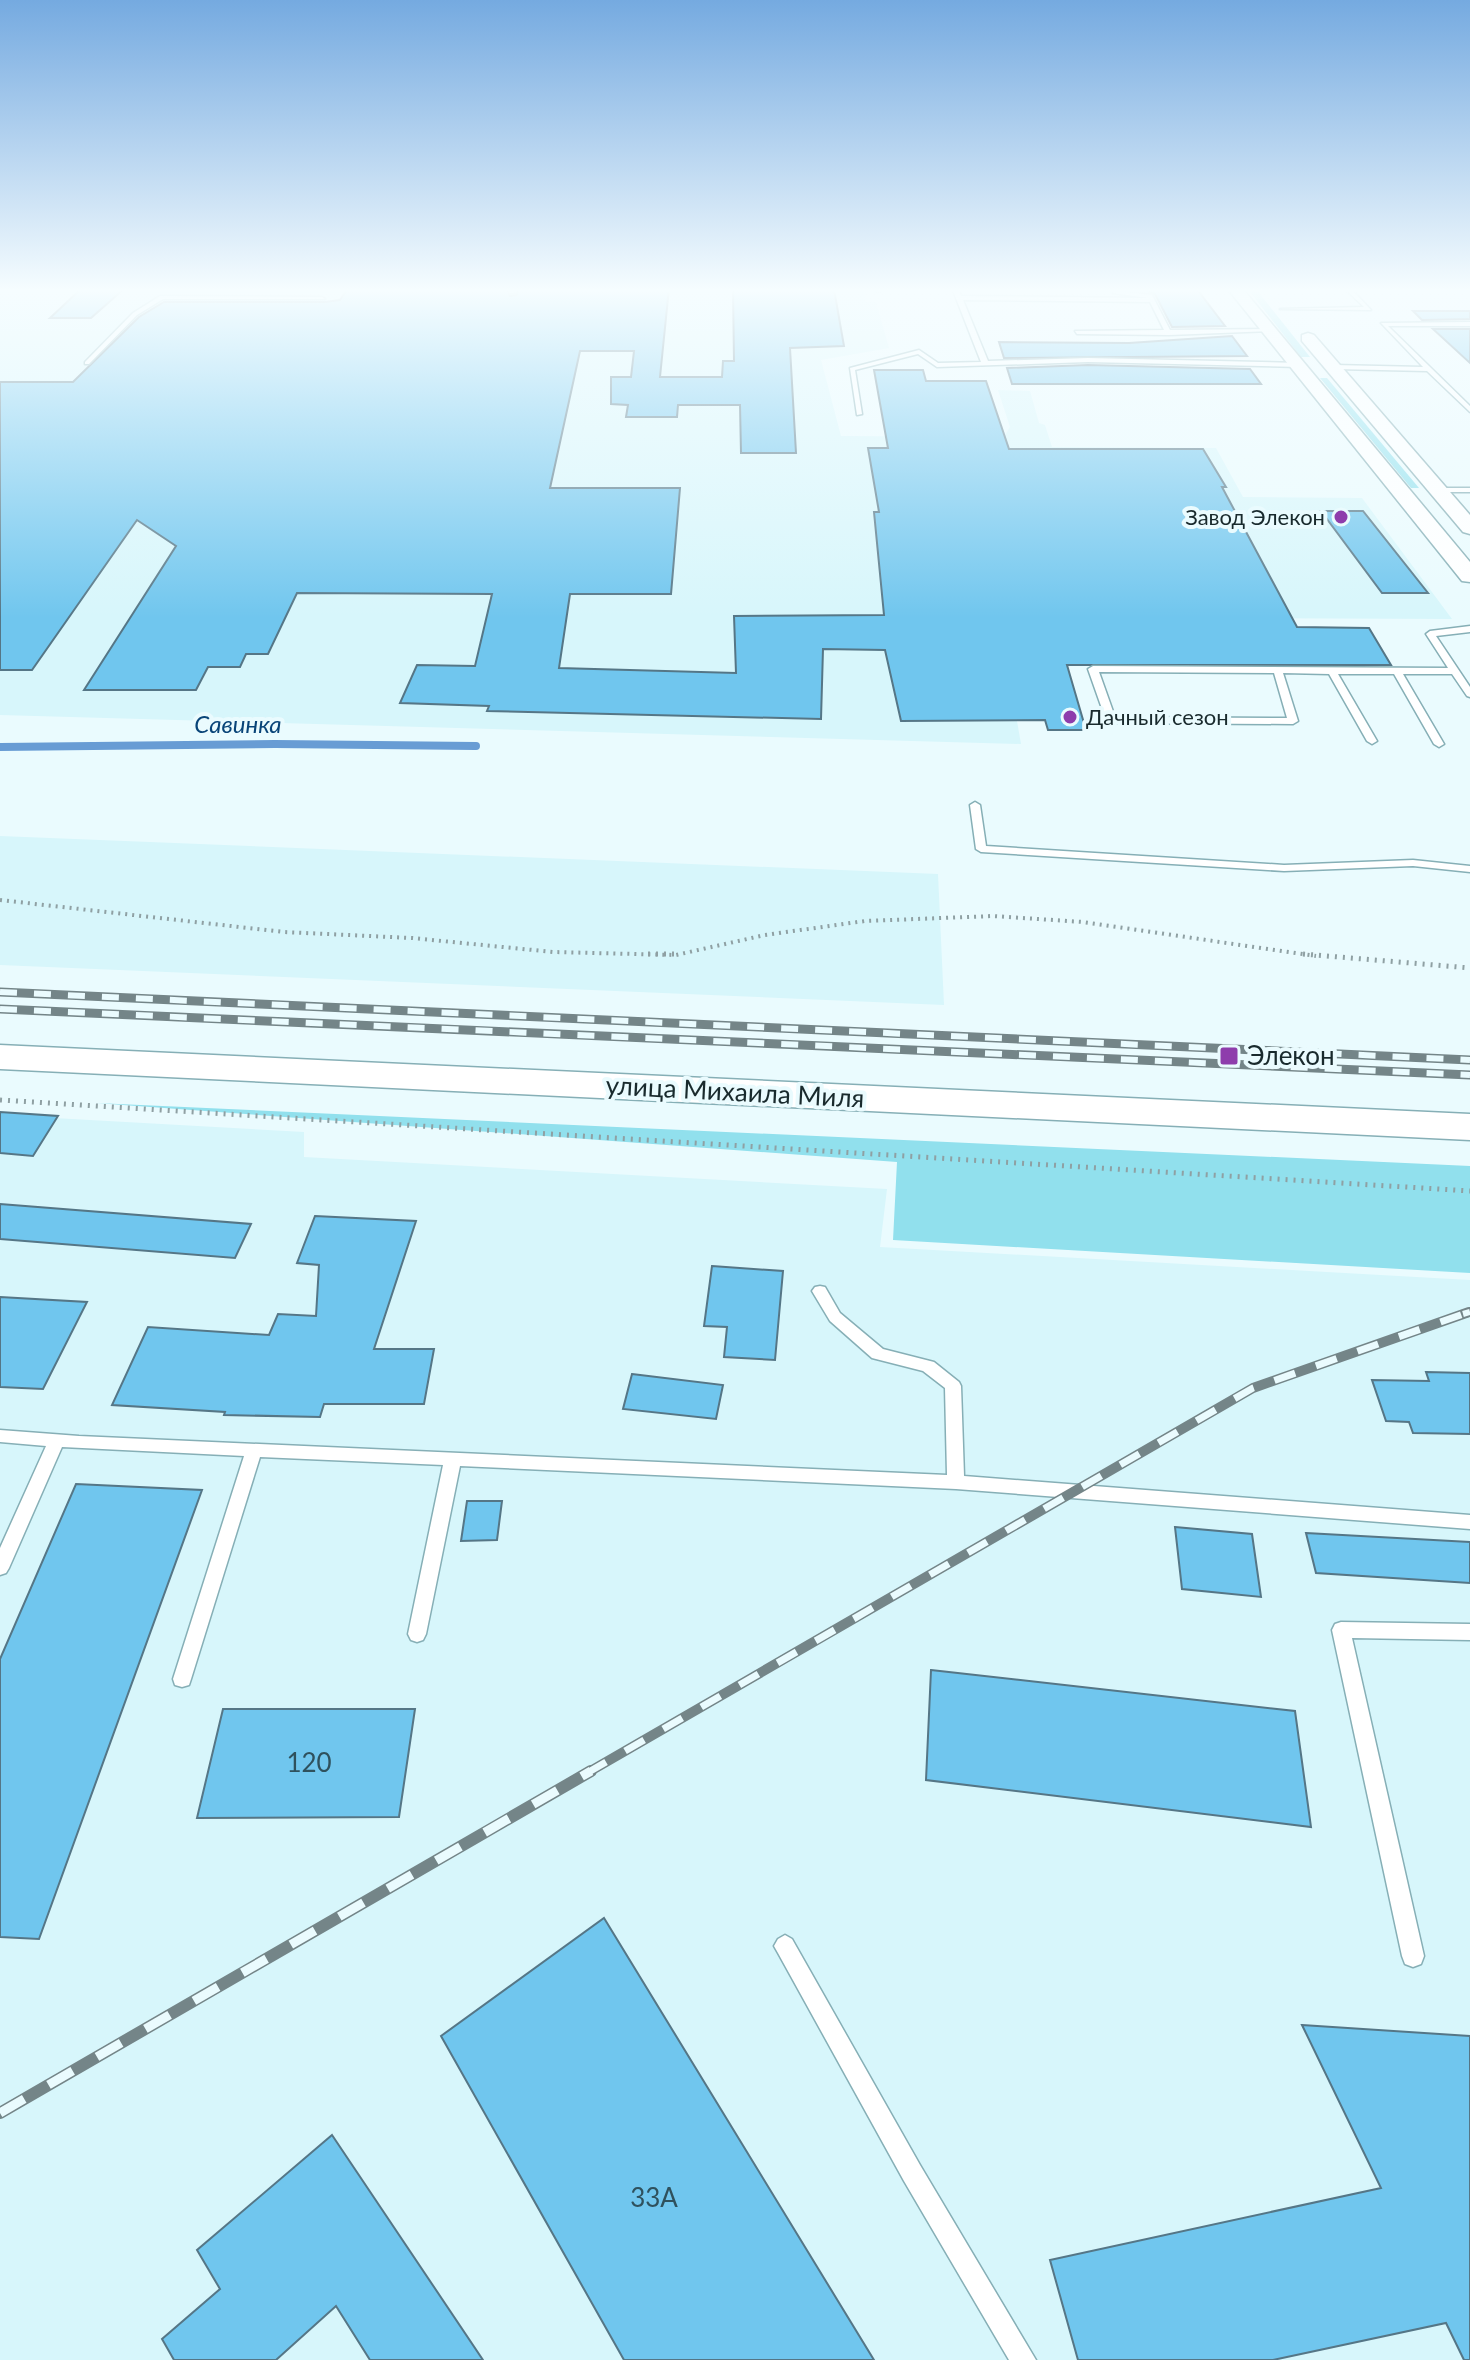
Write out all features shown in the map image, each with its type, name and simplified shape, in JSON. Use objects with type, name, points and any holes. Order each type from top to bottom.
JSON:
[{"type":"main road","name":"улица Михаила Миля","points":[[0,1057],[1470,1127]]},
{"type":"street","points":[[1327,398],[1470,576]]},
{"type":"street","points":[[1360,398],[1470,528]]},
{"type":"street","points":[[1409,498],[1442,494]]},
{"type":"lane","points":[[857,398],[859,414]]},
{"type":"lane","points":[[1442,494],[1470,490]]},
{"type":"lane","points":[[1470,629],[1430,634],[1470,694]]},
{"type":"lane","points":[[1278,671],[1293,721],[1111,720],[1093,669],[1454,671]]},
{"type":"lane","points":[[1332,671],[1372,741]]},
{"type":"lane","points":[[1397,671],[1439,744]]},
{"type":"lane","points":[[975,805],[981,849],[1284,868],[1413,863],[1470,869]]},
{"type":"lane","points":[[820,1291],[835,1317],[878,1354],[928,1366],[953,1386],[956,1482]]},
{"type":"lane","points":[[0,1436],[956,1482],[1470,1522]]},
{"type":"lane","points":[[0,1568],[57,1440]]},
{"type":"lane","points":[[182,1679],[254,1450]]},
{"type":"lane","points":[[417,1634],[453,1459]]},
{"type":"lane","points":[[1413,1956],[1341,1630],[1470,1632]]},
{"type":"lane","points":[[785,1946],[912,2173],[1023,2360]]},
{"type":"path","points":[[0,900],[284,932],[412,938],[553,952],[676,955],[765,935],[865,921],[993,916],[1083,922],[1321,957],[1470,968]]},
{"type":"path","points":[[0,1100],[1470,1191]]},
{"type":"shaded area","points":[[0,398],[831,398],[841,436],[1004,437],[1010,427],[1001,398],[1032,398],[1039,423],[1045,425],[1052,447],[1216,448],[1243,497],[1362,498],[1452,619],[999,617],[1021,744],[0,715]]},
{"type":"shaded area","points":[[1337,398],[1344,398],[1419,488],[1411,488]]},
{"type":"shaded area","points":[[0,836],[938,874],[944,1005],[0,965]]},
{"type":"shaded area","points":[[96,1103],[1470,1166],[1470,1273],[893,1240],[897,1162]]},
{"type":"shaded area","points":[[0,1115],[304,1132],[304,1157],[887,1189],[880,1247],[1470,1280],[1470,2360],[0,2360]]},
{"type":"building","points":[[0,398],[570,398],[550,488],[680,488],[671,594],[570,594],[559,668],[736,673],[734,616],[884,615],[874,512],[879,512],[868,448],[888,448],[879,398],[992,398],[1009,449],[1203,449],[1226,487],[1222,487],[1297,627],[1369,628],[1391,665],[1067,665],[1086,730],[1048,730],[1045,720],[901,721],[885,650],[823,649],[821,719],[487,711],[489,706],[400,703],[417,665],[475,666],[492,594],[297,593],[268,654],[246,654],[240,667],[208,667],[196,690],[84,690],[176,546],[137,520],[32,670],[0,670]]},
{"type":"building","points":[[611,398],[793,398],[796,453],[741,453],[740,405],[678,405],[677,417],[626,417],[628,405],[611,404]]},
{"type":"building","points":[[1321,511],[1363,511],[1428,593],[1382,593]]},
{"type":"building","points":[[0,1112],[58,1116],[33,1156],[0,1153]]},
{"type":"building","points":[[0,1204],[251,1224],[235,1258],[0,1239]]},
{"type":"building","points":[[315,1216],[416,1221],[374,1349],[434,1349],[424,1404],[324,1404],[320,1417],[224,1415],[225,1412],[112,1405],[148,1327],[269,1335],[278,1314],[316,1316],[319,1265],[297,1263]]},
{"type":"building","points":[[712,1266],[783,1271],[775,1360],[724,1357],[727,1327],[704,1326]]},
{"type":"building","points":[[0,1297],[87,1302],[43,1389],[0,1387]]},
{"type":"building","points":[[1426,1372],[1470,1373],[1470,1434],[1413,1433],[1409,1422],[1386,1421],[1372,1380],[1429,1381]]},
{"type":"building","points":[[632,1374],[723,1385],[716,1419],[623,1409]]},
{"type":"building","points":[[76,1484],[202,1490],[39,1939],[0,1937],[0,1659]]},
{"type":"building","points":[[467,1501],[502,1501],[497,1540],[461,1541]]},
{"type":"building","points":[[1175,1527],[1252,1534],[1261,1597],[1182,1589]]},
{"type":"building","points":[[1306,1533],[1470,1542],[1470,1583],[1316,1573]]},
{"type":"building","points":[[931,1670],[1295,1711],[1311,1827],[926,1780]]},
{"type":"building","points":[[223,1709],[415,1709],[399,1817],[197,1818]]},
{"type":"building","points":[[604,1918],[874,2360],[624,2360],[441,2036]]},
{"type":"building","points":[[1302,2025],[1470,2036],[1470,2360],[1464,2360],[1446,2323],[1273,2360],[1078,2360],[1050,2260],[1381,2188]]},
{"type":"building","points":[[332,2135],[483,2360],[370,2360],[336,2306],[276,2360],[174,2360],[162,2339],[220,2289],[197,2250]]},
{"type":"waterway","name":"Савинка","points":[[0,747],[275,744],[476,746]]},
{"type":"railway","points":[[0,992],[1470,1060]]},
{"type":"railway","points":[[0,1009],[1470,1075]]},
{"type":"railway","points":[[1465,1314],[1469,1312]]},
{"type":"railway","points":[[1465,1314],[1470,1312]]},
{"type":"railway","points":[[587,1773],[1253,1388],[1465,1314]]},
{"type":"railway","points":[[0,2113],[591,1771]]},
{"type":"place","name":"Завод Элекон","points":[[1341,517]]},
{"type":"place","name":"Дачный сезон","points":[[1070,717]]},
{"type":"place","name":"Элекон","points":[[1229,1056]]}]
